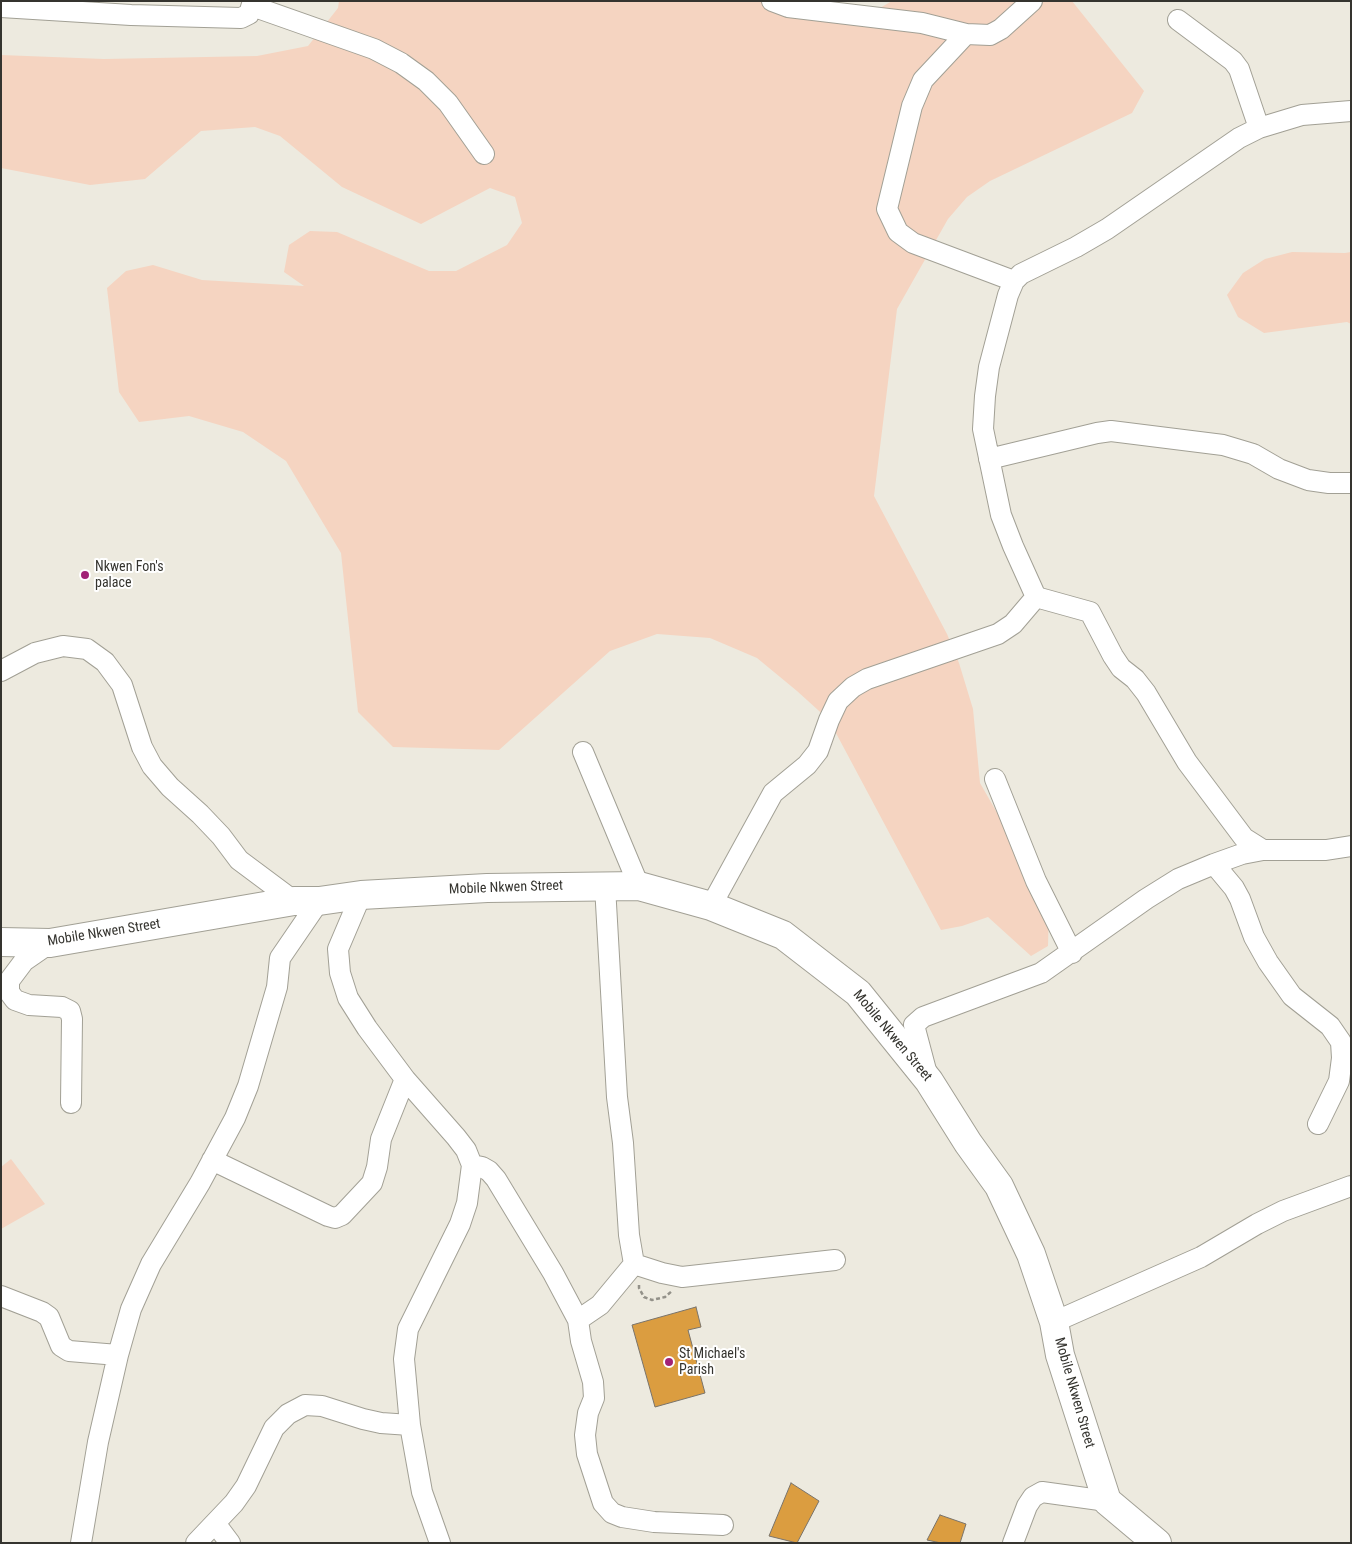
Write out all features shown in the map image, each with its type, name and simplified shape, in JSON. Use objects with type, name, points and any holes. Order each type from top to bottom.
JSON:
[{"type":"highway","name":"Mobile Nkwen Street","points":[[1,942],[50,943],[306,901],[361,895],[487,888],[605,886],[639,886],[710,906],[783,935],[858,993],[929,1081],[999,1186],[1032,1254],[1054,1322],[1060,1355],[1107,1501]]},
{"type":"highway","points":[[1107,1501],[1158,1543]]},
{"type":"street","points":[[784,3],[922,23],[966,34],[990,35],[1001,29],[1032,1]]},
{"type":"street","points":[[1,7],[131,15],[241,18],[249,14],[252,4],[374,49],[401,63],[426,80],[448,103],[484,154]]},
{"type":"street","points":[[1178,20],[1233,62],[1239,69],[1259,128]]},
{"type":"street","points":[[966,34],[923,80],[912,106],[887,209],[898,232],[913,244],[1014,281]]},
{"type":"street","points":[[1036,597],[1001,515],[983,429],[984,396],[988,368],[1008,295],[1014,281],[1021,274],[1076,247],[1107,229],[1239,138],[1259,128],[1302,116],[1351,112]]},
{"type":"street","points":[[989,459],[1111,431],[1223,444],[1253,454],[1279,469],[1308,480],[1329,484],[1351,483]]},
{"type":"street","points":[[1036,597],[1082,608],[1090,612],[1113,656],[1121,668],[1146,693],[1187,762],[1243,846]]},
{"type":"street","points":[[710,906],[773,793],[808,766],[818,751],[838,701],[853,687],[867,679],[998,634],[1013,624],[1036,597]]},
{"type":"street","points":[[1,671],[35,653],[63,646],[87,649],[105,662],[122,685],[142,747],[152,766],[170,787],[200,814],[239,860],[306,901],[280,958],[277,987],[248,1086],[235,1118],[147,1271],[131,1309],[118,1355],[98,1442],[81,1543]]},
{"type":"street","points":[[583,752],[639,886]]},
{"type":"street","points":[[995,779],[1036,881],[1072,953]]},
{"type":"street","points":[[929,1081],[914,1025],[923,1017],[1041,973],[1154,894],[1178,879],[1214,864],[1243,846],[1263,850],[1326,850],[1351,846]]},
{"type":"street","points":[[1214,864],[1234,888],[1254,937],[1268,962],[1292,996],[1330,1026],[1341,1042],[1342,1058],[1338,1081],[1318,1124]]},
{"type":"street","points":[[605,886],[617,1097],[623,1143],[629,1235],[634,1264]]},
{"type":"street","points":[[361,895],[338,949],[340,974],[348,998],[367,1028],[405,1079],[466,1150],[472,1165],[467,1202],[460,1224],[408,1329],[404,1359],[410,1425],[422,1492],[436,1541]]},
{"type":"street","points":[[50,943],[24,961],[9,981],[9,992],[15,1000],[29,1005],[62,1007],[70,1011],[72,1019],[71,1103]]},
{"type":"street","points":[[212,1160],[335,1218],[342,1215],[372,1183],[377,1167],[380,1139],[405,1079]]},
{"type":"street","points":[[472,1165],[482,1167],[496,1179],[553,1273],[578,1320],[581,1341],[593,1382],[594,1398],[588,1413],[585,1435],[587,1454],[603,1503],[612,1513],[622,1517],[654,1522],[723,1525]]},
{"type":"street","points":[[1054,1322],[1201,1257],[1283,1211],[1351,1186]]},
{"type":"street","points":[[634,1264],[682,1277],[835,1260]]},
{"type":"street","points":[[578,1320],[600,1304],[634,1264]]},
{"type":"street","points":[[1,1296],[42,1312],[49,1317],[61,1346],[69,1351],[118,1355]]},
{"type":"street","points":[[196,1543],[234,1503],[246,1486],[274,1428],[288,1414],[305,1405],[322,1406],[381,1423],[410,1425]]},
{"type":"street","points":[[1013,1543],[1033,1497],[1042,1492],[1107,1501]]},
{"type":"street","points":[[215,1523],[230,1543]]},
{"type":"shaded area","points":[[339,1],[783,1],[866,16],[892,1],[1072,1],[1144,91],[1132,113],[990,181],[967,197],[948,219],[897,309],[874,496],[947,634],[959,663],[973,709],[980,783],[1036,881],[1049,908],[1048,946],[1031,956],[988,917],[962,926],[941,930],[829,720],[757,658],[710,638],[657,634],[610,651],[499,750],[393,747],[358,712],[341,553],[286,461],[243,432],[189,416],[139,422],[119,392],[107,288],[126,271],[153,265],[202,280],[304,286],[284,272],[289,245],[310,231],[337,232],[429,271],[456,271],[507,245],[522,223],[515,197],[490,188],[421,224],[342,187],[280,136],[255,127],[201,131],[145,179],[90,185],[1,168],[1,55],[104,59],[257,56],[308,46],[338,8]]},
{"type":"shaded area","points":[[1292,252],[1351,252],[1351,324],[1347,322],[1264,333],[1238,317],[1227,295],[1243,273],[1265,259]]},
{"type":"shaded area","points":[[11,1159],[45,1204],[1,1229],[1,1167]]},
{"type":"building","name":"St Michael's Parish","points":[[696,1307],[701,1327],[688,1330],[705,1393],[655,1407],[632,1325]]},
{"type":"building","points":[[791,1483],[819,1501],[797,1543],[769,1536]]},
{"type":"building","points":[[940,1515],[966,1524],[960,1543],[941,1543],[927,1540]]},
{"type":"place","name":"Nkwen Fon's palace","points":[[85,575]]},
{"type":"place","name":"St Michael's Parish","points":[[669,1362]]}]
